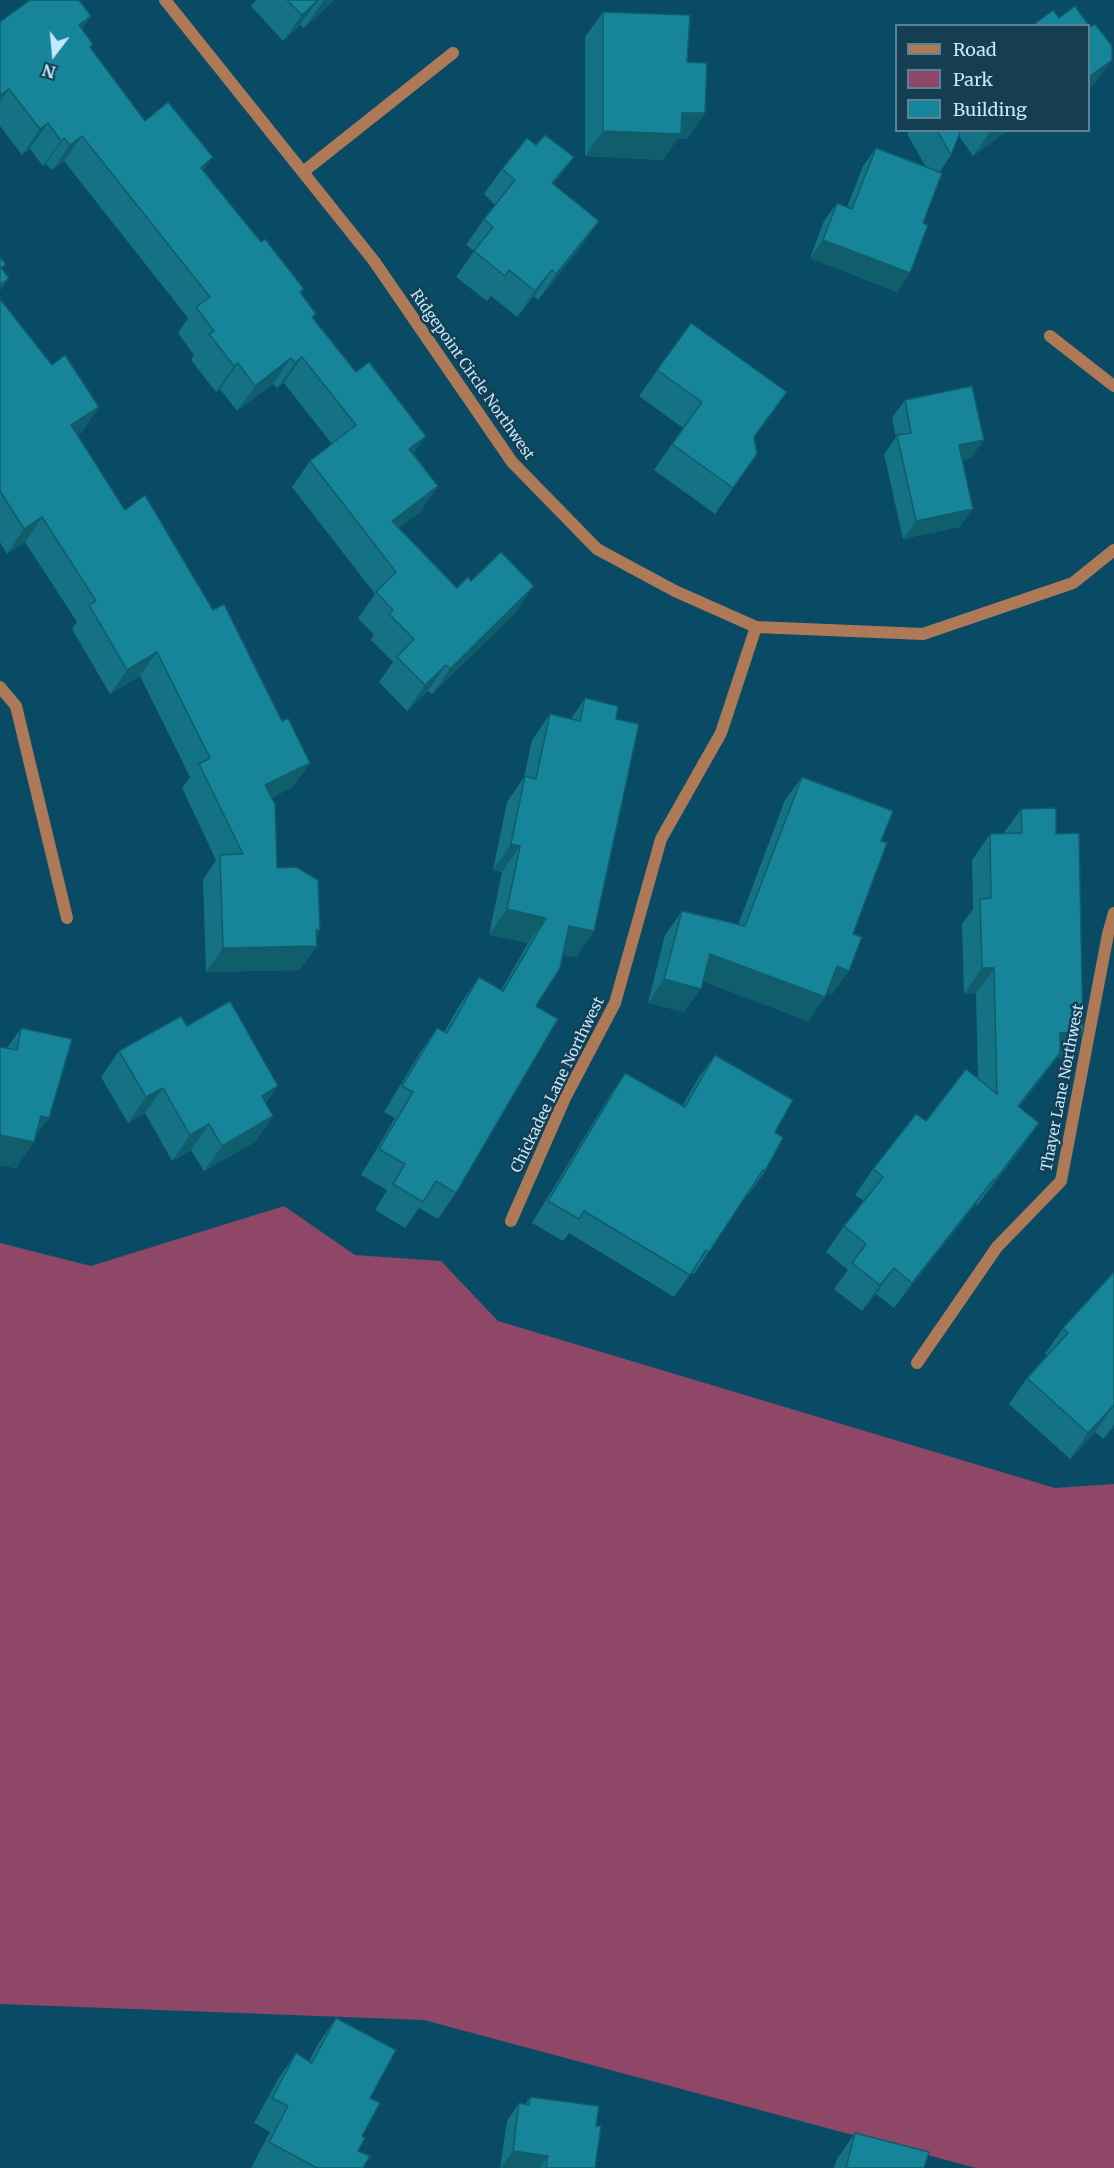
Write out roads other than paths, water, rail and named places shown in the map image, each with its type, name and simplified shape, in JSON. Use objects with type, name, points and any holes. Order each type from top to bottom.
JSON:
[{"type":"street","name":"Ridgepoint Circle Northwest","points":[[165,0],[374,261],[512,462],[597,549],[675,591],[756,627],[923,634],[1073,583],[1114,550]]},
{"type":"street","points":[[303,172],[453,53]]},
{"type":"street","points":[[1050,336],[1114,386]]},
{"type":"street","name":"Chickadee Lane Northwest","points":[[511,1221],[565,1098],[615,1003],[661,839],[722,733],[756,627]]},
{"type":"street","points":[[0,687],[16,706],[67,918]]},
{"type":"street","name":"Thayer Lane Northwest","points":[[917,1363],[997,1247],[1061,1181],[1108,934],[1114,913]]}]
